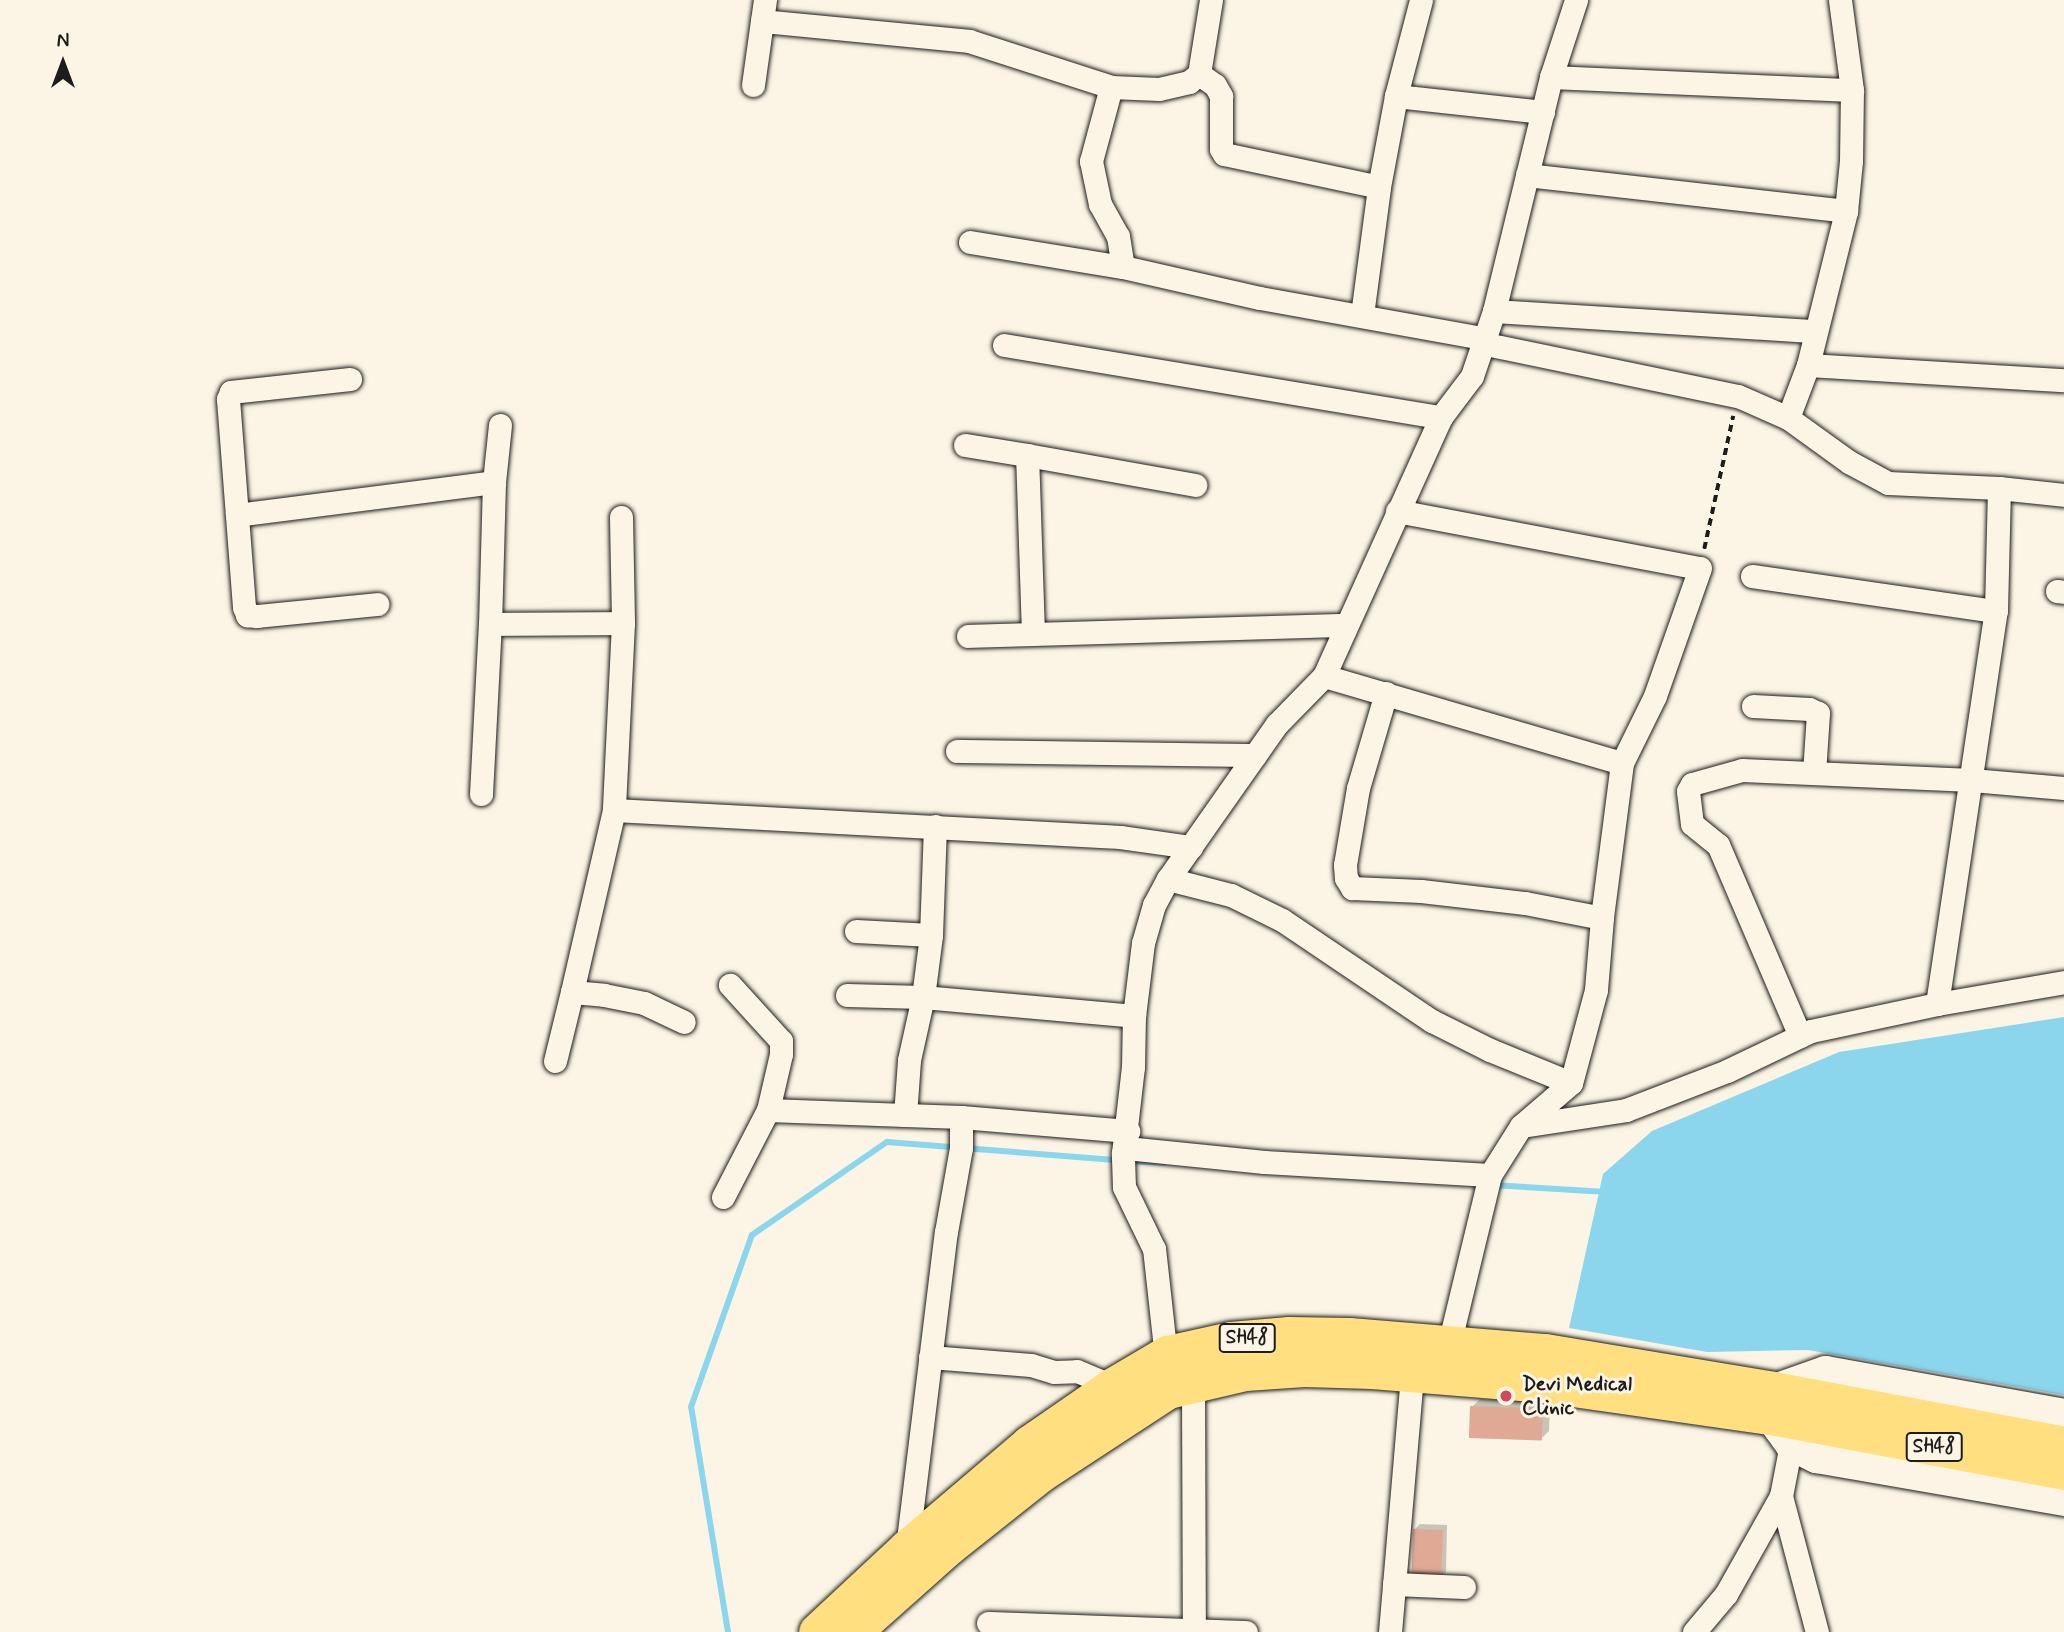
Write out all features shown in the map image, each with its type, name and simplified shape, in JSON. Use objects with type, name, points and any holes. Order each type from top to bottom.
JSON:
[{"type":"main road","name":"SH48","points":[[817,1632],[907,1548],[1029,1444],[1113,1385],[1167,1354],[1231,1340],[1289,1335],[1430,1359]]},
{"type":"main road","name":"SH48","points":[[852,1632],[949,1546],[1041,1473],[1180,1386],[1245,1372],[1545,1352],[1789,1414],[2064,1471]]},
{"type":"main road","name":"SH48","points":[[1789,1414],[2064,1445]]},
{"type":"street","points":[[1199,74],[1212,0]]},
{"type":"street","points":[[1362,315],[1379,187],[1396,96],[1420,0]]},
{"type":"street","points":[[1194,1630],[1180,1386],[1167,1354],[1154,1249],[1124,1187],[1123,1153],[1127,1139],[1134,1016],[1143,943],[1154,905],[1168,879],[1278,724],[1324,676],[1441,417],[1472,376],[1494,311],[1551,78],[1576,0]]},
{"type":"street","points":[[1788,418],[1808,365],[1846,211],[1851,161],[1852,89],[1840,0]]},
{"type":"street","points":[[753,85],[764,11],[969,41],[1111,87],[1175,87],[1199,74]]},
{"type":"street","points":[[1199,74],[1215,85],[1221,96],[1221,149],[1224,154],[1379,187]]},
{"type":"street","points":[[1551,78],[1852,89]]},
{"type":"street","points":[[1111,87],[1091,161],[1100,204],[1118,236],[1123,267]]},
{"type":"street","points":[[1396,96],[1543,112]]},
{"type":"street","points":[[1527,176],[1846,211]]},
{"type":"street","points":[[970,242],[1123,267],[1260,298],[1362,315],[1482,340],[1738,396],[1788,418],[1849,462],[1888,483],[1913,487],[1999,488],[2064,495]]},
{"type":"street","points":[[1494,311],[1815,331]]},
{"type":"street","points":[[1004,345],[1441,417]]},
{"type":"street","points":[[1808,365],[2064,380]]},
{"type":"street","points":[[351,379],[231,392],[228,399],[247,615],[377,604]]},
{"type":"street","points":[[481,794],[494,482],[500,425]]},
{"type":"street","points":[[965,445],[1195,485]]},
{"type":"street","points":[[1027,456],[1033,634]]},
{"type":"street","points":[[237,515],[494,482]]},
{"type":"street","points":[[1937,1004],[1996,611],[1999,488]]},
{"type":"street","points":[[1390,1632],[1394,1584],[1430,1359],[1490,1175],[1521,1126],[1572,1083],[1596,990],[1602,918],[1622,763],[1656,696],[1700,568],[1397,511]]},
{"type":"street","points":[[555,1061],[614,810],[623,623],[621,517]]},
{"type":"street","points":[[1752,576],[1996,611]]},
{"type":"street","points":[[490,624],[623,623]]},
{"type":"street","points":[[968,636],[1345,625]]},
{"type":"street","points":[[1324,676],[1622,763]]},
{"type":"street","points":[[1386,693],[1358,788],[1345,865],[1346,878],[1352,888],[1421,891],[1499,900],[1602,918]]},
{"type":"street","points":[[1754,706],[1810,709],[1818,713],[1814,773]]},
{"type":"street","points":[[957,751],[1255,755]]},
{"type":"street","points":[[1800,1036],[1718,845],[1692,824],[1688,791],[1692,784],[1742,770],[1972,780],[2064,788]]},
{"type":"street","points":[[614,810],[1120,837],[1191,847]]},
{"type":"street","points":[[905,1115],[909,1060],[923,997],[931,935],[935,826]]},
{"type":"street","points":[[1168,879],[1231,895],[1282,920],[1432,1021],[1490,1050],[1572,1083]]},
{"type":"street","points":[[856,931],[931,935]]},
{"type":"street","points":[[1521,1126],[1626,1110],[1727,1071],[1811,1031],[1937,1004],[2064,982]]},
{"type":"street","points":[[723,1197],[768,1110],[781,1041],[730,985]]},
{"type":"street","points":[[572,992],[644,1003],[684,1022]]},
{"type":"street","points":[[847,995],[923,997],[1134,1016]]},
{"type":"street","points":[[768,1110],[961,1117],[1127,1139],[1264,1162],[1490,1175]]},
{"type":"street","points":[[907,1548],[946,1232],[961,1148],[961,1117]]},
{"type":"street","points":[[930,1357],[1031,1365],[1054,1372],[1077,1371],[1113,1385]]},
{"type":"street","points":[[1817,1632],[1780,1496],[1789,1414],[1825,1372],[2064,1415]]},
{"type":"street","points":[[1789,1414],[1816,1456],[2064,1499]]},
{"type":"street","points":[[1694,1632],[1726,1594],[1780,1496]]},
{"type":"street","points":[[1394,1584],[1464,1587]]},
{"type":"street","points":[[988,1623],[1246,1632]]},
{"type":"path","points":[[1700,568],[1738,396]]},
{"type":"water","points":[[2064,1017],[2064,1395],[1808,1350],[1707,1352],[1569,1328],[1603,1174],[1652,1131],[1839,1052]]},
{"type":"building","points":[[1470,1406],[1543,1409],[1542,1441],[1469,1438]]},
{"type":"building","points":[[1413,1529],[1443,1530],[1441,1578],[1411,1577]]},
{"type":"waterway","points":[[728,1632],[691,1407],[752,1235],[887,1142],[1118,1160]]},
{"type":"waterway","points":[[1129,1161],[1164,1163]]},
{"type":"waterway","points":[[1492,1185],[1607,1192]]},
{"type":"place","name":"Devi Medical Clinic","points":[[1506,1396]]}]
